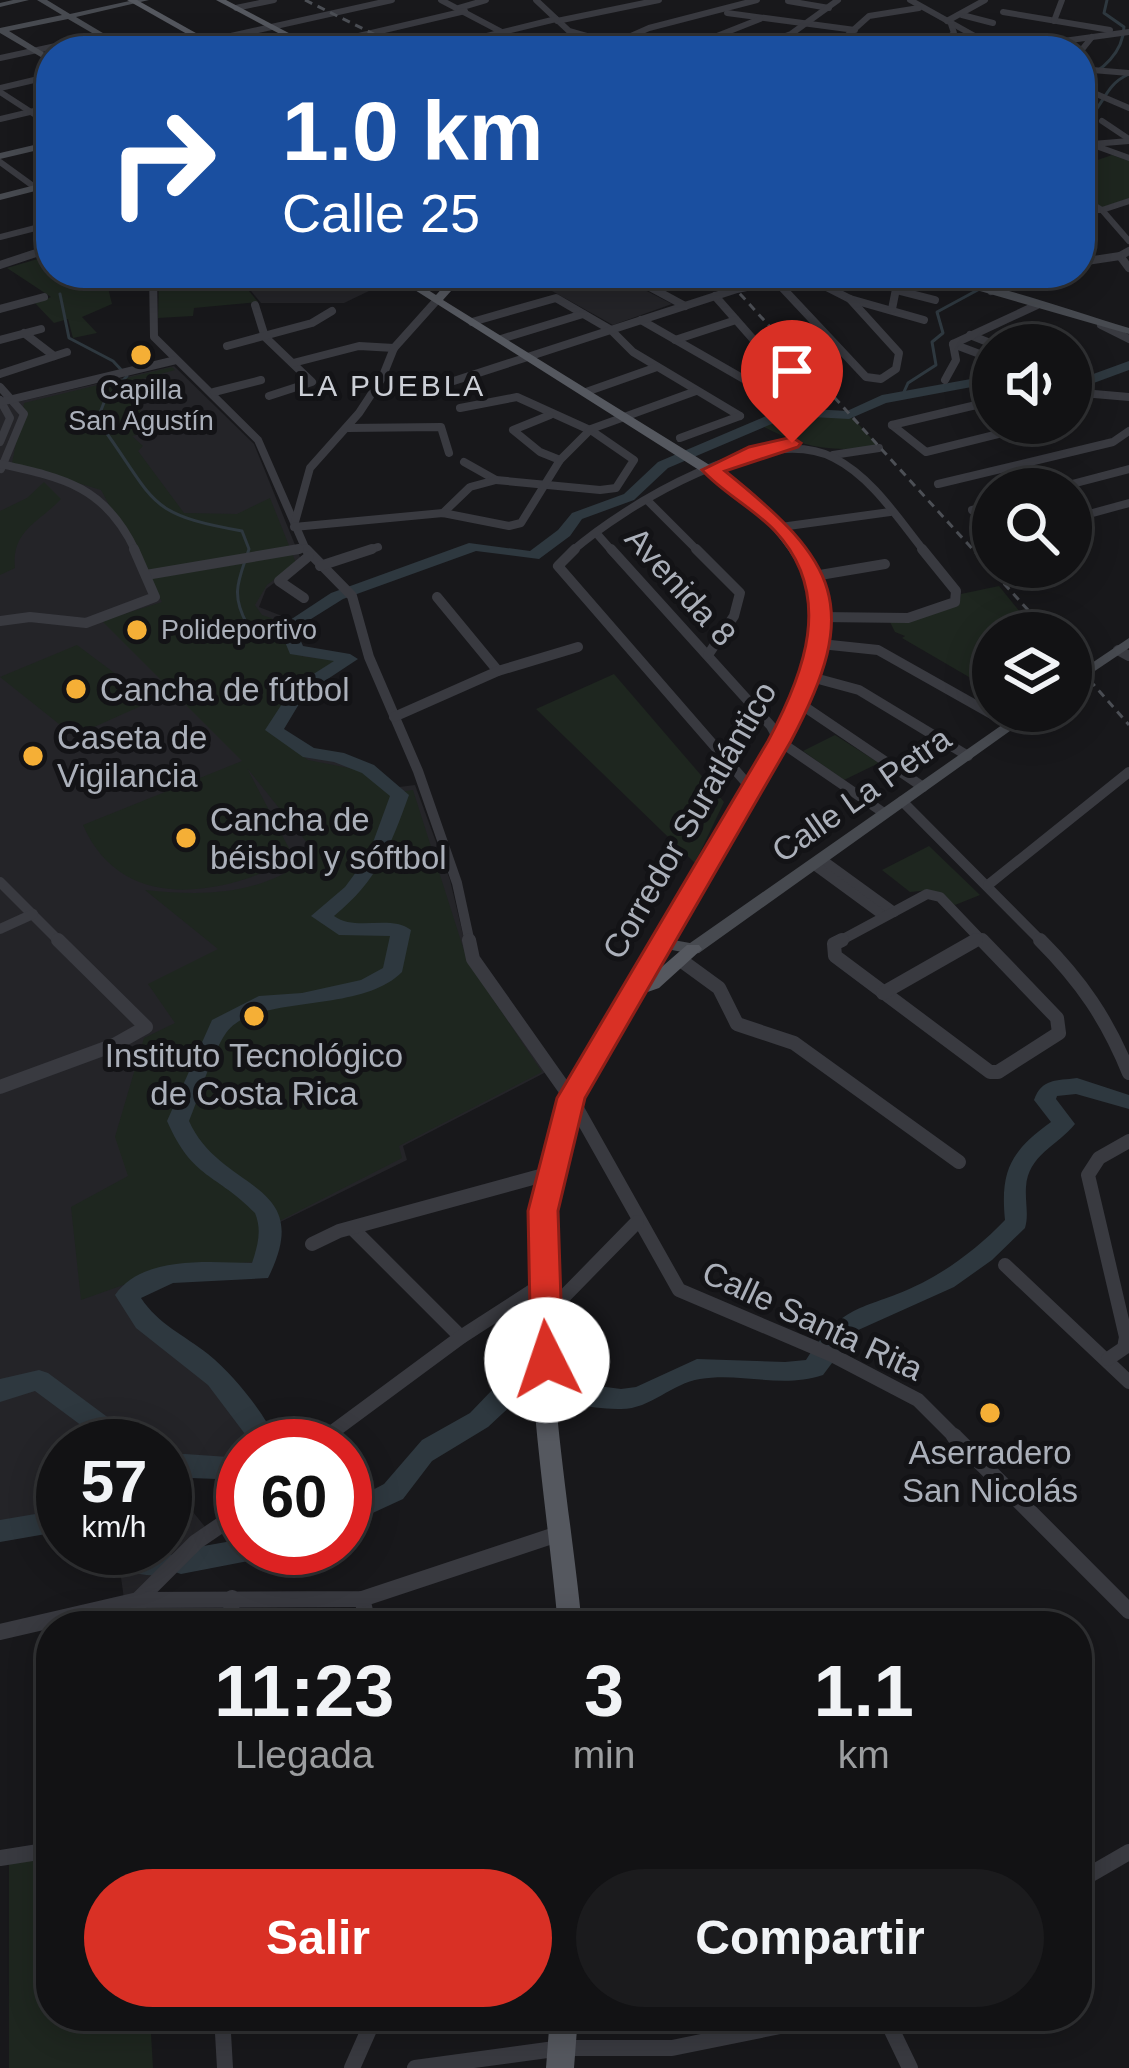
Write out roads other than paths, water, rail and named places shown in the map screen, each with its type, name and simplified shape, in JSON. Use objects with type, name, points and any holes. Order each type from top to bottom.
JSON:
[{"type":"main road","points":[[220,0],[291,36]]},
{"type":"main road","points":[[137,1],[198,36]]},
{"type":"main road","name":"Corredor Suratlántico","points":[[417,288],[686,450],[782,526],[814,576],[820,617],[821,644],[800,704],[571,1098],[552,1173],[543,1211],[543,1318],[569,1611]]},
{"type":"main road","points":[[439,297],[448,288]]},
{"type":"main road","points":[[634,991],[653,984],[688,955]]},
{"type":"street","points":[[0,5],[25,0]]},
{"type":"street","points":[[41,0],[102,36]]},
{"type":"street","points":[[236,8],[274,0]]},
{"type":"street","points":[[229,36],[392,0]]},
{"type":"street","points":[[441,0],[512,36]]},
{"type":"street","points":[[364,36],[486,0]]},
{"type":"street","points":[[536,0],[569,31],[587,36]]},
{"type":"street","points":[[484,36],[664,0]]},
{"type":"street","points":[[638,36],[757,0]]},
{"type":"street","points":[[785,36],[838,0]]},
{"type":"street","points":[[910,0],[975,36]]},
{"type":"street","points":[[949,22],[985,0]]},
{"type":"street","points":[[1054,21],[1062,0]]},
{"type":"street","points":[[0,30],[137,1]]},
{"type":"street","points":[[788,1],[830,8]]},
{"type":"street","points":[[1016,15],[1022,4]]},
{"type":"street","points":[[844,36],[869,16],[920,8]]},
{"type":"street","points":[[673,9],[678,21]]},
{"type":"street","points":[[720,12],[855,30]]},
{"type":"street","points":[[1003,12],[1126,32]]},
{"type":"street","points":[[962,15],[993,23]]},
{"type":"street","points":[[716,36],[761,18]]},
{"type":"street","points":[[1089,27],[1097,21]]},
{"type":"street","points":[[949,22],[954,33],[950,36]]},
{"type":"street","points":[[0,30],[34,51]]},
{"type":"street","points":[[1095,37],[1126,32]]},
{"type":"street","points":[[0,58],[34,51]]},
{"type":"street","points":[[1095,70],[1129,73]]},
{"type":"street","points":[[0,90],[36,80]]},
{"type":"street","points":[[0,90],[36,115]]},
{"type":"street","points":[[1095,93],[1129,108]]},
{"type":"street","points":[[0,119],[36,111]]},
{"type":"street","points":[[1102,121],[1129,140]]},
{"type":"street","points":[[1095,144],[1129,140]]},
{"type":"street","points":[[1095,145],[1129,158]]},
{"type":"street","points":[[0,159],[36,148]]},
{"type":"street","points":[[0,159],[36,188]]},
{"type":"street","points":[[0,197],[36,188]]},
{"type":"street","points":[[1095,210],[1129,201]]},
{"type":"street","points":[[1095,206],[1129,241]]},
{"type":"street","points":[[0,237],[36,228]]},
{"type":"street","points":[[0,252],[13,261]]},
{"type":"street","points":[[0,265],[36,253]]},
{"type":"street","points":[[1095,259],[1125,254],[1129,268]]},
{"type":"street","points":[[153,288],[152,330],[269,457],[307,552],[320,566],[378,547]]},
{"type":"street","points":[[652,288],[685,306]]},
{"type":"street","points":[[429,389],[743,288]]},
{"type":"street","points":[[782,288],[871,380],[891,374],[900,363],[899,353],[850,299]]},
{"type":"street","points":[[829,288],[850,299],[924,320]]},
{"type":"street","points":[[979,288],[1129,335]]},
{"type":"street","points":[[892,309],[896,290],[935,300]]},
{"type":"street","points":[[641,320],[749,382],[793,385],[715,296]]},
{"type":"street","points":[[0,300],[5,308],[44,297]]},
{"type":"street","points":[[294,526],[310,468],[348,428],[376,388],[394,348],[439,297]]},
{"type":"street","points":[[472,322],[554,297],[611,330],[633,352],[740,416],[686,450]]},
{"type":"street","points":[[255,305],[265,337],[312,384],[268,396]]},
{"type":"street","points":[[953,344],[1037,305]]},
{"type":"street","points":[[226,346],[312,323],[332,311]]},
{"type":"street","points":[[501,340],[583,314]]},
{"type":"street","points":[[675,340],[736,320]]},
{"type":"street","points":[[0,340],[41,329]]},
{"type":"street","points":[[24,333],[55,356]]},
{"type":"street","points":[[953,344],[972,351]]},
{"type":"street","points":[[945,380],[956,360],[953,344]]},
{"type":"street","points":[[293,363],[359,346],[394,348]]},
{"type":"street","points":[[0,374],[67,352]]},
{"type":"street","points":[[4,401],[176,360]]},
{"type":"street","points":[[586,392],[657,368]]},
{"type":"street","points":[[214,392],[261,380]]},
{"type":"street","points":[[0,387],[10,418],[0,442]]},
{"type":"street","points":[[294,526],[443,514],[521,524],[560,460],[591,429],[695,391]]},
{"type":"street","points":[[1092,394],[1129,397]]},
{"type":"street","points":[[460,408],[517,397],[550,416]]},
{"type":"street","points":[[0,431],[4,401]]},
{"type":"street","points":[[0,621],[30,616],[94,621],[155,597],[122,519],[104,501],[67,481],[2,466],[24,414],[4,401]]},
{"type":"street","points":[[972,405],[892,425],[926,452],[972,441]]},
{"type":"street","points":[[443,514],[470,487],[496,480],[616,488],[634,458],[565,414],[514,433],[539,452],[560,460]]},
{"type":"street","points":[[348,428],[441,427],[449,453]]},
{"type":"street","points":[[938,484],[1113,442],[1129,431]]},
{"type":"street","points":[[750,787],[558,566],[648,501],[712,470],[782,444],[810,445],[851,466],[956,591],[955,602],[937,611],[866,619],[820,617]]},
{"type":"street","points":[[833,455],[879,448]]},
{"type":"street","points":[[464,462],[496,480]]},
{"type":"street","points":[[1092,479],[1129,470]]},
{"type":"street","points":[[648,501],[740,593],[734,616],[708,656]]},
{"type":"street","points":[[1092,513],[1129,503]]},
{"type":"street","points":[[782,526],[890,512]]},
{"type":"street","name":"Avenida 8","points":[[598,535],[779,741],[884,813]]},
{"type":"street","points":[[146,575],[307,552]]},
{"type":"street","points":[[304,598],[279,581],[307,552]]},
{"type":"street","points":[[814,576],[885,563]]},
{"type":"street","name":"Calle Santa Rita","points":[[320,566],[348,592],[457,883],[473,959],[571,1098],[679,1291],[832,1355],[918,1400],[1121,1590],[1129,1611]]},
{"type":"street","points":[[437,597],[498,671]]},
{"type":"street","points":[[821,644],[878,650],[972,703]]},
{"type":"street","points":[[394,717],[498,671],[578,647]]},
{"type":"street","points":[[1092,670],[1125,649]]},
{"type":"street","points":[[811,676],[859,691],[968,756]]},
{"type":"street","points":[[800,704],[923,787]]},
{"type":"street","name":"Calle La Petra","points":[[688,955],[1001,732]]},
{"type":"street","points":[[988,885],[1129,772]]},
{"type":"street","points":[[902,801],[1080,980],[1108,1024],[1129,1072]]},
{"type":"street","points":[[818,861],[889,914]]},
{"type":"street","points":[[0,882],[146,1029],[0,1088]]},
{"type":"street","points":[[934,895],[1060,1021],[1062,1029],[998,1072],[991,1072],[832,950],[834,944],[889,914],[934,895]]},
{"type":"street","points":[[0,929],[33,914]]},
{"type":"street","points":[[883,993],[979,938]]},
{"type":"street","points":[[662,943],[688,955],[719,988],[737,1024],[794,1043],[959,1162]]},
{"type":"street","points":[[1108,1360],[1124,1348],[1126,1337],[1088,1175],[1099,1158],[1129,1141]]},
{"type":"street","points":[[313,1244],[552,1173]]},
{"type":"street","points":[[543,1318],[637,1222]]},
{"type":"street","points":[[353,1229],[461,1337]]},
{"type":"street","points":[[1005,1265],[1129,1382]]},
{"type":"street","points":[[350,1419],[461,1337],[543,1284]]},
{"type":"street","points":[[138,1600],[216,1528]]},
{"type":"street","points":[[94,1611],[138,1600],[362,1599],[562,1533]]},
{"type":"street","points":[[231,1611],[232,1598]]},
{"type":"street","points":[[362,1599],[365,1611]]},
{"type":"street","points":[[0,1632],[36,1625]]},
{"type":"street","points":[[0,1858],[36,1852]]},
{"type":"street","points":[[1092,1873],[1129,1852]]},
{"type":"street","points":[[223,2031],[225,2068]]},
{"type":"street","points":[[352,2068],[368,2031]]},
{"type":"street","points":[[415,2068],[672,2048],[755,2031]]},
{"type":"street","points":[[892,2031],[910,2068]]},
{"type":"waterway","points":[[1095,72],[1116,52],[1124,27],[1104,13],[1107,0]]},
{"type":"waterway","points":[[1095,111],[1127,75]]},
{"type":"waterway","points":[[903,394],[908,383],[936,365],[932,342],[943,333],[937,312],[981,288]]},
{"type":"waterway","points":[[60,294],[69,338],[113,361],[127,376],[105,400],[98,418],[103,428],[145,489],[170,511],[242,531],[249,549],[238,586],[247,624],[291,637]]},
{"type":"waterway","points":[[1092,379],[1129,365]]},
{"type":"waterway","points":[[251,1419],[198,1360],[145,1321],[127,1295],[173,1274],[260,1272],[270,1244],[271,1223],[265,1208],[205,1164],[190,1147],[178,1121],[219,1025],[266,1001],[302,1000],[367,986],[392,972],[401,930],[339,929],[321,916],[352,891],[377,857],[400,795],[368,769],[338,757],[309,753],[274,730],[299,691],[350,659],[296,650],[291,637],[295,622],[337,596],[475,546],[533,556],[564,533],[577,516],[629,497],[663,465],[776,417],[794,412],[849,415],[882,399],[972,383]]},
{"type":"waterway","points":[[372,1502],[397,1488],[423,1453],[479,1420],[504,1394],[517,1390],[621,1399],[642,1395],[697,1369],[785,1372],[814,1368],[848,1324],[945,1281],[984,1254],[1017,1222],[1014,1188],[1020,1164],[1064,1124],[1045,1100],[1049,1089],[1077,1086],[1126,1102]]},
{"type":"waterway","points":[[0,1392],[39,1380],[92,1419]]},
{"type":"waterway","points":[[192,1465],[216,1467]]},
{"type":"waterway","points":[[0,1531],[36,1525]]},
{"type":"waterway","points":[[192,1560],[216,1556]]},
{"type":"railway","points":[[305,0],[378,36]]},
{"type":"railway","points":[[735,288],[1030,612]]},
{"type":"railway","points":[[1092,683],[1129,725]]},
{"type":"place","name":"Capilla San Agustín","points":[[141,355]]},
{"type":"place","name":"Polideportivo","points":[[137,630]]},
{"type":"place","name":"Cancha de fútbol","points":[[76,689]]},
{"type":"place","name":"Caseta de Vigilancia","points":[[33,756]]},
{"type":"place","name":"Cancha de béisbol y sóftbol","points":[[186,838]]},
{"type":"place","name":"Instituto Tecnológico de Costa Rica","points":[[254,1016]]},
{"type":"place","name":"Aserradero San Nicolás","points":[[990,1413]]},
{"type":"district","name":"LA PUEBLA","points":[[392,386]]}]
